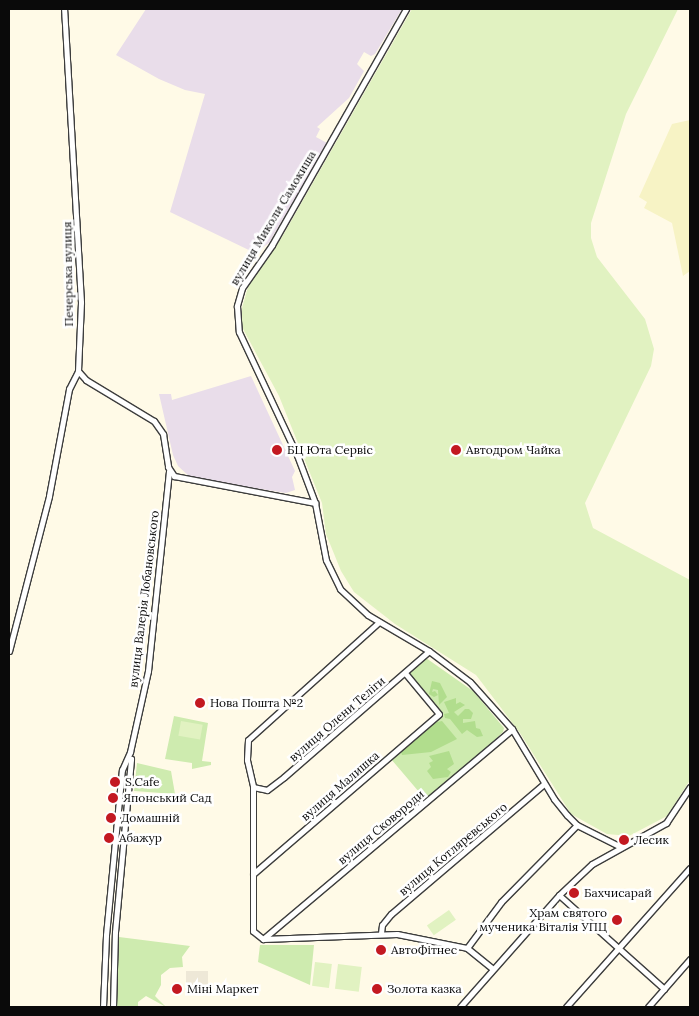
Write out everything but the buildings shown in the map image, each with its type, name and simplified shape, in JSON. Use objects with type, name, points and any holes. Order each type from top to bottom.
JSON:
[{"type":"street","name":"Печерська вулиця","points":[[9,651],[49,496],[69,389],[78,371],[81,302],[64,9]]},
{"type":"street","name":"вулиця Миколи Самокиша","points":[[406,9],[272,245],[247,279],[238,301],[242,339],[290,436],[315,503],[326,560],[335,580],[352,602],[379,622],[429,651],[483,694],[512,729],[544,784],[577,825],[621,847]]},
{"type":"street","name":"вулиця Валерія Лобановського","points":[[78,371],[86,380],[154,421],[164,440],[169,471],[148,671],[128,759],[124,762],[121,780],[106,936],[103,1007]]},
{"type":"street","points":[[169,471],[183,479],[315,503]]},
{"type":"street","points":[[379,622],[248,740],[247,760],[253,787],[252,927],[263,939],[381,933],[467,948],[493,969]]},
{"type":"street","name":"вулиця Олени Теліги","points":[[253,787],[263,790],[271,788],[429,651]]},
{"type":"street","name":"вулиця Малишка","points":[[253,874],[439,714],[405,673]]},
{"type":"street","name":"вулиця Сковороди","points":[[263,939],[512,729]]},
{"type":"street","name":"вулиця Валерія Лобановського","points":[[113,1007],[115,932],[132,760],[128,759]]},
{"type":"street","name":"вулиця Котляревського","points":[[381,933],[382,925],[391,914],[544,784]]},
{"type":"street","points":[[460,1007],[559,895],[592,864],[666,823],[690,787]]},
{"type":"street","points":[[467,948],[501,902],[577,825]]},
{"type":"street","points":[[566,1007],[690,868]]},
{"type":"street","points":[[559,895],[664,989]]},
{"type":"street","points":[[648,1007],[690,959]]},
{"type":"shaded area","points":[[146,9],[402,9],[375,54],[371,56],[364,52],[357,64],[364,71],[349,98],[317,127],[320,129],[316,137],[327,143],[269,243],[255,253],[170,212],[205,94],[185,90],[159,79],[116,55]]},
{"type":"shaded area","points":[[690,120],[690,271],[683,276],[672,223],[644,208],[647,202],[639,197],[672,124]]},
{"type":"shaded area","points":[[251,376],[295,471],[292,477],[295,490],[286,493],[191,478],[178,466],[173,455],[159,394],[171,394],[172,400]]},
{"type":"shaded area","points":[[186,971],[208,971],[208,988],[186,988]]},
{"type":"green space","name":"Автодром Чайка","points":[[412,9],[678,9],[626,114],[591,223],[591,238],[597,257],[645,319],[654,349],[651,366],[585,503],[593,528],[690,580],[690,780],[667,816],[629,836],[607,834],[571,814],[520,733],[476,675],[395,624],[354,592],[341,571],[326,534],[322,503],[279,396],[242,327],[242,308],[248,287],[282,237]]},
{"type":"green space","points":[[426,658],[473,691],[504,728],[503,732],[478,756],[425,799],[391,759],[442,714],[409,675],[409,671]]},
{"type":"green space","points":[[432,681],[440,683],[447,697],[439,705],[438,690],[433,689],[432,692],[435,691],[438,695],[434,697],[429,694]]},
{"type":"green space","points":[[456,698],[456,704],[460,702],[465,705],[454,712],[458,716],[465,709],[469,709],[473,713],[471,719],[463,719],[463,723],[475,721],[476,728],[480,729],[483,736],[477,737],[467,730],[462,734],[450,719],[445,718],[444,714],[449,713],[444,702]]},
{"type":"green space","points":[[174,716],[208,723],[202,761],[211,762],[211,765],[192,769],[192,763],[165,759]]},
{"type":"green space","points":[[181,721],[203,725],[200,740],[178,736]]},
{"type":"green space","points":[[442,721],[457,739],[431,752],[402,755],[401,752],[433,723]]},
{"type":"green space","points":[[449,751],[454,764],[447,769],[451,772],[448,777],[433,779],[427,771],[431,767],[429,763],[433,761],[429,756]]},
{"type":"green space","points":[[137,763],[171,771],[175,794],[134,791]]},
{"type":"green space","points":[[449,910],[456,920],[434,935],[427,925]]},
{"type":"green space","points":[[119,937],[190,946],[182,957],[183,967],[170,968],[161,975],[161,985],[155,996],[166,1007],[146,996],[138,1002],[138,1007],[114,1007]]},
{"type":"green space","points":[[260,945],[314,945],[310,985],[258,962]]},
{"type":"green space","points":[[315,962],[332,964],[329,988],[312,986]]},
{"type":"green space","points":[[338,964],[362,967],[359,992],[335,989]]},
{"type":"place","name":"БЦ Юта Сервіс","points":[[277,450]]},
{"type":"place","name":"Автодром Чайка","points":[[456,450]]},
{"type":"place","name":"Нова Пошта №2","points":[[200,703]]},
{"type":"place","name":"S.Cafe","points":[[115,782]]},
{"type":"place","name":"Японський Сад","points":[[113,798]]},
{"type":"place","name":"Домашній","points":[[111,818]]},
{"type":"place","name":"Абажур","points":[[109,838]]},
{"type":"place","name":"Лесик","points":[[624,840]]},
{"type":"place","name":"Бахчисарай","points":[[574,893]]},
{"type":"place","name":"Храм святого мученика Віталія УПЦ","points":[[617,920]]},
{"type":"place","name":"АвтоФітнес","points":[[381,950]]},
{"type":"place","name":"Міні Маркет","points":[[177,989]]},
{"type":"place","name":"Золота казка","points":[[377,989]]}]
